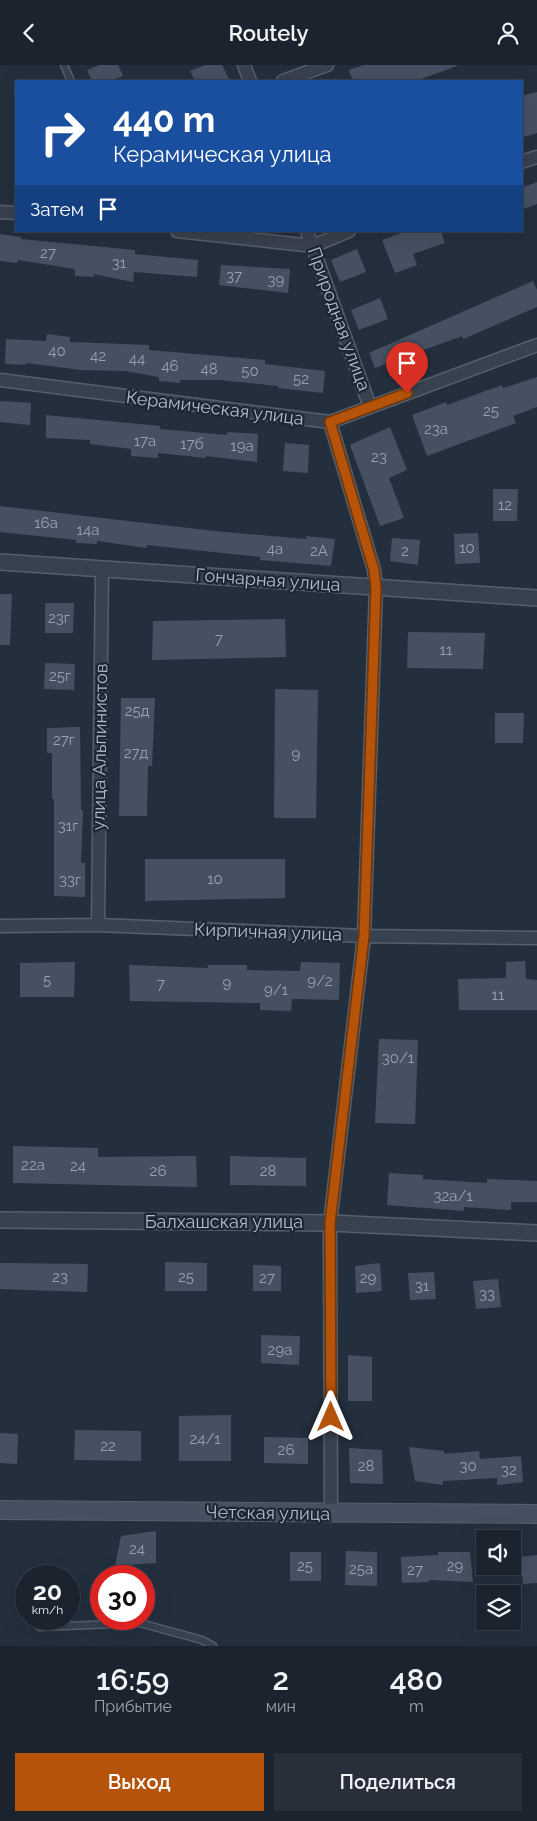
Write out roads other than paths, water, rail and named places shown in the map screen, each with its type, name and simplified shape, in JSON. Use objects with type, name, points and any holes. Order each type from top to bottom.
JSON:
[{"type":"main road","name":"Четская улица","points":[[0,1510],[331,1514],[537,1514]]},
{"type":"street","points":[[244,65],[250,80]]},
{"type":"street","points":[[286,80],[327,65]]},
{"type":"street","points":[[523,161],[537,157]]},
{"type":"street","points":[[0,211],[15,213]]},
{"type":"street","points":[[186,232],[313,246],[347,232]]},
{"type":"street","name":"Природная улица","points":[[307,232],[370,407]]},
{"type":"street","name":"Керамическая улица","points":[[0,381],[330,422],[537,345]]},
{"type":"street","points":[[330,422],[374,570],[376,588],[364,936],[330,1223],[331,1514]]},
{"type":"street","name":"Гончарная улица","points":[[0,562],[537,598]]},
{"type":"street","name":"улица Альпинистов","points":[[98,925],[102,568]]},
{"type":"street","name":"Кирпичная улица","points":[[0,926],[98,925],[364,936],[537,938]]},
{"type":"street","name":"Балхашская улица","points":[[0,1220],[330,1223],[537,1233]]},
{"type":"lane","points":[[64,65],[71,80]]},
{"type":"lane","points":[[80,1625],[140,1623],[202,1639],[213,1646]]}]
